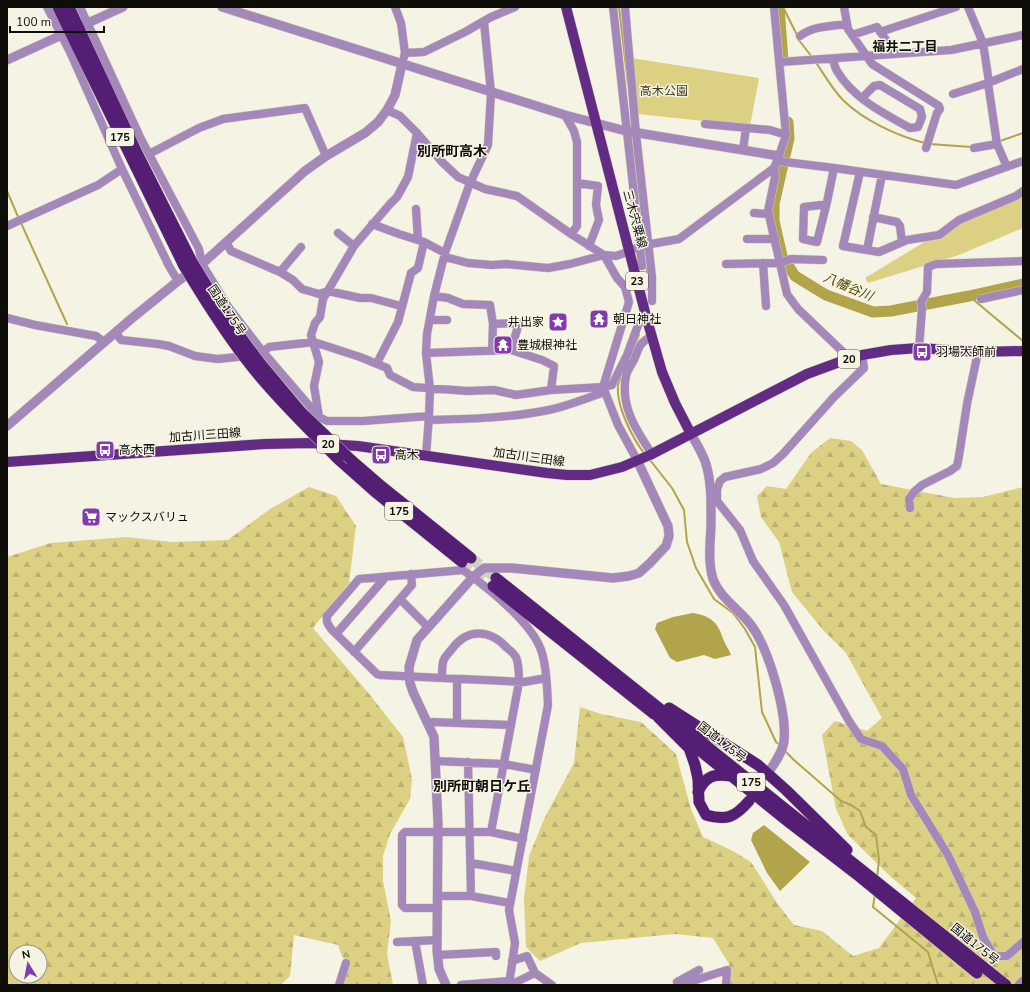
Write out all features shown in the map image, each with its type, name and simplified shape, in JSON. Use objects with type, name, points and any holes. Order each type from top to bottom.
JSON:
[{"type":"highway","name":"国道175号","points":[[58,7],[74,29],[187,263],[216,320],[252,368],[338,459],[374,491],[467,560],[351,460],[301,412],[260,363],[187,263]]},
{"type":"highway","name":"国道175号","points":[[69,7],[74,29]]},
{"type":"highway","name":"国道175号","points":[[994,985],[731,776],[495,582],[636,689],[1006,985]]},
{"type":"highway","points":[[636,689],[651,695],[668,708],[758,765],[765,778],[867,868],[882,885]]},
{"type":"highway","points":[[658,716],[689,748],[698,779],[699,802],[706,815],[717,818],[730,817],[736,814],[749,801]]},
{"type":"highway","points":[[698,792],[702,784],[710,777],[717,775],[731,776]]},
{"type":"main road","name":"三木宍粟線","points":[[566,7],[646,316],[662,372],[675,403],[691,434]]},
{"type":"main road","name":"加古川三田線","points":[[7,462],[264,444],[303,444],[358,446],[567,475],[590,475],[610,471],[646,457],[807,374],[845,360],[891,350],[919,348],[978,352],[1023,351]]},
{"type":"street","points":[[47,7],[74,29],[149,154],[199,249],[202,264],[229,308],[263,352],[319,417],[327,421],[429,418],[483,419],[551,410],[604,390],[612,385],[627,355],[640,320],[646,316]]},
{"type":"street","points":[[80,7],[70,52],[122,169],[178,282]]},
{"type":"street","points":[[7,60],[123,7]]},
{"type":"street","points":[[222,7],[566,115],[636,134],[743,150],[777,162],[788,162],[956,185],[1023,162]]},
{"type":"street","points":[[7,426],[131,319],[202,264],[305,171],[326,156],[365,133],[378,122],[387,110],[395,95],[405,53],[401,23],[395,7]]},
{"type":"street","points":[[405,53],[424,52],[491,17],[516,7]]},
{"type":"street","points":[[613,7],[642,266]]},
{"type":"street","points":[[624,7],[636,134],[649,244],[652,277],[652,301]]},
{"type":"street","points":[[774,7],[776,43],[784,62],[786,135],[777,162],[768,211],[787,294],[798,309],[842,350],[845,360]]},
{"type":"street","points":[[844,7],[848,29],[872,64],[939,106],[940,109],[937,113],[926,148]]},
{"type":"street","points":[[880,32],[956,7]]},
{"type":"street","points":[[968,7],[983,43],[997,144],[1007,167]]},
{"type":"street","points":[[426,456],[430,389],[426,353],[434,296],[445,255],[470,183],[488,145],[491,91],[484,22]]},
{"type":"street","points":[[800,36],[805,32],[818,28],[847,24]]},
{"type":"street","points":[[852,35],[876,27],[896,54]]},
{"type":"street","points":[[784,62],[951,50],[1023,35]]},
{"type":"street","points":[[833,59],[836,70],[862,98],[875,108],[910,128],[918,126],[922,117],[920,109],[880,85],[874,86],[862,98]]},
{"type":"street","points":[[953,94],[1023,70]]},
{"type":"street","points":[[149,154],[199,128],[223,118],[305,108],[326,156]]},
{"type":"street","points":[[387,110],[400,116],[458,177],[485,189],[517,196],[604,256],[625,287],[629,302],[604,390],[618,425],[646,457]]},
{"type":"street","points":[[566,115],[574,131],[577,142],[577,226],[571,234]]},
{"type":"street","points":[[705,124],[770,130],[786,135]]},
{"type":"street","points":[[919,124],[931,130]]},
{"type":"street","points":[[743,150],[746,128]]},
{"type":"street","points":[[320,434],[314,386],[319,362],[311,335],[315,323],[320,317],[323,299],[354,246],[398,196],[408,177],[417,133]]},
{"type":"street","points":[[974,148],[997,144]]},
{"type":"street","points":[[372,224],[421,241],[445,255],[468,264],[506,264],[548,268],[604,256],[616,256],[640,246],[678,239],[777,162]]},
{"type":"street","points":[[826,206],[821,205],[804,207],[803,239],[817,242],[826,206],[834,168]]},
{"type":"street","points":[[7,226],[98,185],[122,169]]},
{"type":"street","points":[[860,172],[843,246],[879,252],[907,240],[939,235],[959,220],[1016,196],[1023,191]]},
{"type":"street","points":[[867,250],[882,175]]},
{"type":"street","points":[[577,182],[598,186],[596,205],[599,220],[589,246]]},
{"type":"street","points":[[377,363],[398,322],[401,306],[411,273],[418,268],[421,241],[416,209]]},
{"type":"street","points":[[754,213],[769,214]]},
{"type":"street","points":[[873,217],[897,222],[900,226],[902,242]]},
{"type":"street","points":[[338,233],[354,246]]},
{"type":"street","points":[[747,239],[775,239]]},
{"type":"street","points":[[226,242],[231,251],[280,272],[293,280],[302,289],[319,294],[328,291],[360,298],[371,298],[401,306]]},
{"type":"street","points":[[280,272],[301,247]]},
{"type":"street","points":[[726,264],[780,263],[791,259],[823,260]]},
{"type":"street","points":[[919,348],[922,306],[927,292],[928,267],[936,264],[1023,261]]},
{"type":"street","points":[[763,263],[766,306]]},
{"type":"street","points":[[981,299],[1023,290]]},
{"type":"street","points":[[434,296],[448,298],[463,304],[490,305],[493,324],[492,351]]},
{"type":"street","points":[[7,318],[35,325],[96,336],[104,342]]},
{"type":"street","points":[[430,320],[447,320]]},
{"type":"street","points":[[493,324],[519,323],[511,350]]},
{"type":"street","points":[[116,333],[122,340],[169,346],[195,356],[218,359],[263,352],[269,347],[314,342],[377,363],[387,368],[390,375],[413,387],[430,389],[494,390],[516,395],[551,390],[604,390]]},
{"type":"street","points":[[446,985],[439,969],[437,940],[438,832],[434,737],[413,692],[409,667],[417,640],[473,577],[484,568],[512,568],[613,578],[638,573],[666,546],[670,536],[668,526],[646,457],[625,403],[624,392],[626,375],[642,342],[652,336]]},
{"type":"street","points":[[426,353],[511,350],[542,360],[554,366],[551,390]]},
{"type":"street","points":[[910,508],[909,499],[914,492],[922,485],[957,466],[967,404],[978,352]]},
{"type":"street","points":[[862,356],[864,368],[834,397],[783,454],[773,463],[761,469],[725,477],[720,481],[717,489],[717,498],[722,508],[740,530],[753,561],[784,605],[849,721],[861,739],[882,746],[903,768],[911,795],[948,854],[975,912],[983,937],[994,956],[1007,956],[1023,942]]},
{"type":"street","points":[[691,434],[706,463],[710,486],[710,560],[713,579],[721,592],[751,625],[762,643],[772,669],[784,721],[784,742],[780,753],[765,778]]},
{"type":"street","points":[[711,510],[719,510],[722,508]]},
{"type":"street","points":[[510,984],[515,943],[509,910],[548,705],[546,678],[542,654],[537,639],[521,620],[473,577],[462,570],[359,579],[327,616],[326,621],[328,625],[377,674],[519,682],[546,678]]},
{"type":"street","points":[[354,652],[412,585],[411,574]]},
{"type":"street","points":[[336,634],[384,579],[383,577]]},
{"type":"street","points":[[400,599],[428,627]]},
{"type":"street","points":[[442,678],[444,659],[453,647],[467,635],[487,634],[494,636],[501,641],[516,657],[519,682],[492,832]]},
{"type":"street","points":[[457,678],[457,723]]},
{"type":"street","points":[[428,724],[432,722],[511,725]]},
{"type":"street","points":[[435,761],[504,764],[536,770]]},
{"type":"street","points":[[468,762],[471,896]]},
{"type":"street","points":[[438,908],[405,908],[402,905],[402,835],[405,832],[492,832],[523,839]]},
{"type":"street","points":[[470,863],[516,871]]},
{"type":"street","points":[[438,896],[471,896],[510,903]]},
{"type":"street","points":[[397,942],[437,940]]},
{"type":"street","points":[[415,941],[423,985]]},
{"type":"street","points":[[438,955],[496,952],[496,956]]},
{"type":"street","points":[[512,961],[527,956],[535,972],[552,985]]},
{"type":"street","points":[[338,985],[346,963]]},
{"type":"street","points":[[678,985],[677,982],[699,970]]},
{"type":"street","points":[[678,985],[727,970],[726,985]]},
{"type":"street","points":[[461,985],[510,984],[535,972]]},
{"type":"street","points":[[1019,985],[1023,980]]},
{"type":"green space","name":"高木公園","points":[[631,58],[759,78],[750,126],[638,114]]},
{"type":"green space","points":[[1023,195],[1023,228],[959,255],[868,283],[865,278],[926,241],[939,240],[961,223]]},
{"type":"green space","points":[[830,438],[851,441],[862,450],[881,484],[954,498],[983,497],[1023,487],[1023,985],[728,985],[729,964],[713,938],[675,934],[581,943],[540,961],[526,947],[524,899],[529,856],[545,817],[574,763],[580,707],[601,714],[641,722],[676,754],[691,809],[703,837],[731,850],[751,862],[777,903],[794,925],[822,931],[853,956],[879,948],[916,898],[890,876],[848,835],[836,809],[822,735],[835,721],[867,731],[882,718],[846,653],[823,630],[792,592],[779,542],[761,517],[757,496],[767,486],[786,489],[811,453]]},
{"type":"green space","points":[[309,487],[336,496],[356,526],[349,583],[313,628],[370,695],[403,737],[412,779],[410,799],[390,834],[383,856],[383,881],[391,921],[387,954],[393,985],[342,985],[346,963],[338,945],[294,935],[290,976],[282,985],[7,985],[7,557],[51,543],[126,537],[172,542],[228,540],[270,509]]},
{"type":"shaded area","points":[[693,613],[705,616],[717,625],[731,655],[715,659],[704,655],[677,662],[670,658],[655,629],[657,623],[673,617]]},
{"type":"shaded area","points":[[764,825],[810,862],[780,891],[767,873],[751,840],[753,833]]},
{"type":"waterway","points":[[619,7],[628,85]]},
{"type":"waterway","name":"八幡谷川","points":[[779,7],[783,61]]},
{"type":"waterway","points":[[783,7],[797,35]]},
{"type":"waterway","points":[[798,39],[812,57]]},
{"type":"waterway","points":[[817,64],[839,96],[860,114],[892,132],[925,143]]},
{"type":"waterway","name":"八幡谷川","points":[[788,122],[789,138],[774,204],[774,221],[782,256],[795,276],[826,295],[873,312],[891,311],[1023,284]]},
{"type":"waterway","points":[[1000,141],[1023,133]]},
{"type":"waterway","points":[[930,144],[971,147]]},
{"type":"waterway","points":[[635,157],[644,244]]},
{"type":"waterway","points":[[7,191],[19,219]]},
{"type":"waterway","points":[[21,223],[67,324]]},
{"type":"waterway","points":[[644,248],[648,279]]},
{"type":"waterway","points":[[969,296],[1023,341]]},
{"type":"waterway","points":[[632,352],[639,335]]},
{"type":"waterway","points":[[623,375],[618,385],[618,394],[622,412],[630,431],[644,453]]},
{"type":"waterway","points":[[650,460],[672,488],[684,510],[687,542],[696,568],[714,599],[733,613],[745,629],[755,647],[762,712],[776,742],[781,746]]},
{"type":"waterway","points":[[785,751],[841,801],[860,811],[866,827],[876,835],[879,860],[877,878]]},
{"type":"waterway","points":[[875,894],[873,907],[928,952],[938,985]]},
{"type":"tunnel","points":[[471,558],[496,578]]},
{"type":"tunnel","points":[[462,562],[493,586]]},
{"type":"place","name":"朝日神社","points":[[599,319]]},
{"type":"place","name":"井出家","points":[[558,322]]},
{"type":"place","name":"豊城根神社","points":[[503,345]]},
{"type":"place","name":"羽場大師前","points":[[922,352]]},
{"type":"place","name":"高木西","points":[[105,450]]},
{"type":"place","name":"高木","points":[[381,455]]},
{"type":"place","name":"マックスバリュ","points":[[91,517]]},
{"type":"district","name":"福井二丁目","points":[[905,47]]},
{"type":"district","name":"別所町高木","points":[[452,151]]},
{"type":"district","name":"別所町朝日ケ丘","points":[[482,786]]}]
